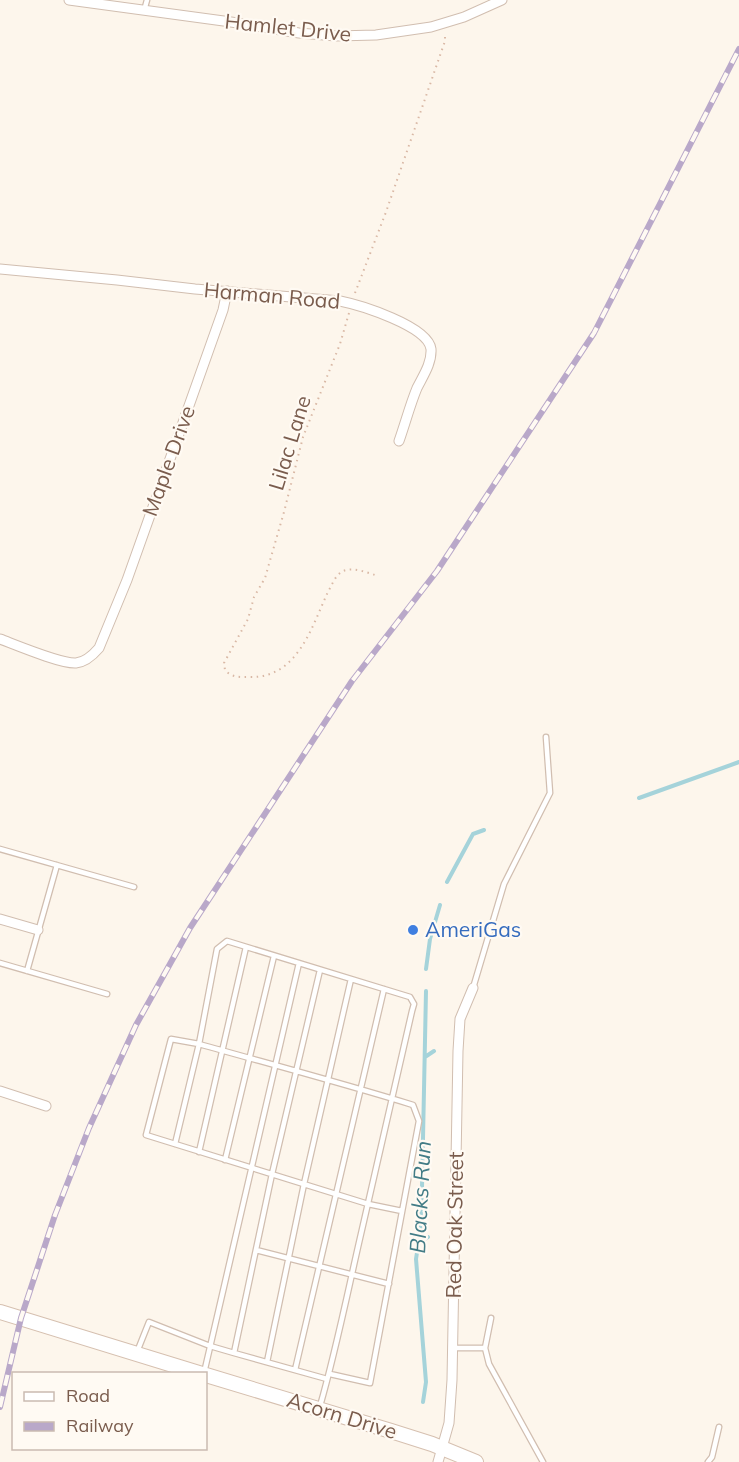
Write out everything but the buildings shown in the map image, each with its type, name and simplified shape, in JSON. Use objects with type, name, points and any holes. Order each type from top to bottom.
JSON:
[{"type":"street","name":"Hamlet Drive","points":[[69,0],[299,33],[336,36],[376,35],[431,27],[473,14],[502,0]]},
{"type":"street","name":"Harman Road","points":[[0,269],[352,303],[377,311],[418,331],[426,337],[430,344],[430,360],[399,441]]},
{"type":"street","name":"Maple Drive","points":[[0,639],[68,663],[85,661],[99,648],[127,580],[210,348],[227,291]]},
{"type":"street","points":[[0,919],[38,930]]},
{"type":"street","name":"Red Oak Street","points":[[441,1455],[449,1423],[452,1380],[460,1019],[473,988]]},
{"type":"street","points":[[0,1091],[46,1106]]},
{"type":"street","name":"Acorn Drive","points":[[0,1312],[197,1372]]},
{"type":"street","name":"Acorn Drive","points":[[207,1375],[391,1431],[441,1455],[476,1462]]},
{"type":"lane","points":[[144,11],[147,0]]},
{"type":"lane","points":[[473,988],[504,884],[550,793],[546,737]]},
{"type":"lane","points":[[0,849],[134,887]]},
{"type":"lane","points":[[27,971],[57,865]]},
{"type":"lane","points":[[175,1144],[199,1044],[218,948],[227,942],[410,997],[414,1004],[319,1409]]},
{"type":"lane","points":[[199,1152],[246,947]]},
{"type":"lane","points":[[225,1160],[274,956]]},
{"type":"lane","points":[[0,963],[107,994]]},
{"type":"lane","points":[[204,1372],[299,963]]},
{"type":"lane","points":[[234,1353],[272,1174],[320,970]]},
{"type":"lane","points":[[267,1362],[304,1184],[351,979]]},
{"type":"lane","points":[[296,1370],[384,989]]},
{"type":"lane","points":[[136,1354],[149,1322],[234,1353],[296,1370],[370,1383],[419,1121],[413,1106],[392,1099],[199,1044],[171,1040],[146,1135],[368,1204],[402,1211]]},
{"type":"lane","points":[[256,1250],[388,1284]]},
{"type":"lane","points":[[491,1318],[485,1348],[489,1364],[542,1462]]},
{"type":"lane","points":[[453,1348],[485,1348]]},
{"type":"lane","points":[[708,1462],[712,1457],[719,1427]]},
{"type":"path","name":"Lilac Lane","points":[[375,575],[346,570],[338,575],[299,651],[282,669],[271,675],[257,677],[240,677],[231,675],[225,670],[224,663],[248,619],[254,597],[265,578],[303,437],[336,354],[358,282],[386,212],[445,40],[444,24]]},
{"type":"waterway","name":"Blacks Run","points":[[639,798],[739,762]]},
{"type":"waterway","name":"Blacks Run","points":[[447,882],[473,834],[484,830]]},
{"type":"waterway","name":"Blacks Run","points":[[426,969],[430,939],[440,905]]},
{"type":"waterway","name":"Blacks Run","points":[[423,1402],[426,1382],[416,1259],[422,1188],[426,991]]},
{"type":"waterway","points":[[425,1057],[434,1051]]},
{"type":"waterway","points":[[418,1243],[428,1237]]},
{"type":"railway","points":[[0,1407],[21,1318],[55,1215],[89,1128],[136,1025],[190,928],[352,681],[437,571],[594,333],[739,49]]},
{"type":"place","name":"AmeriGas","points":[[413,930]]}]
